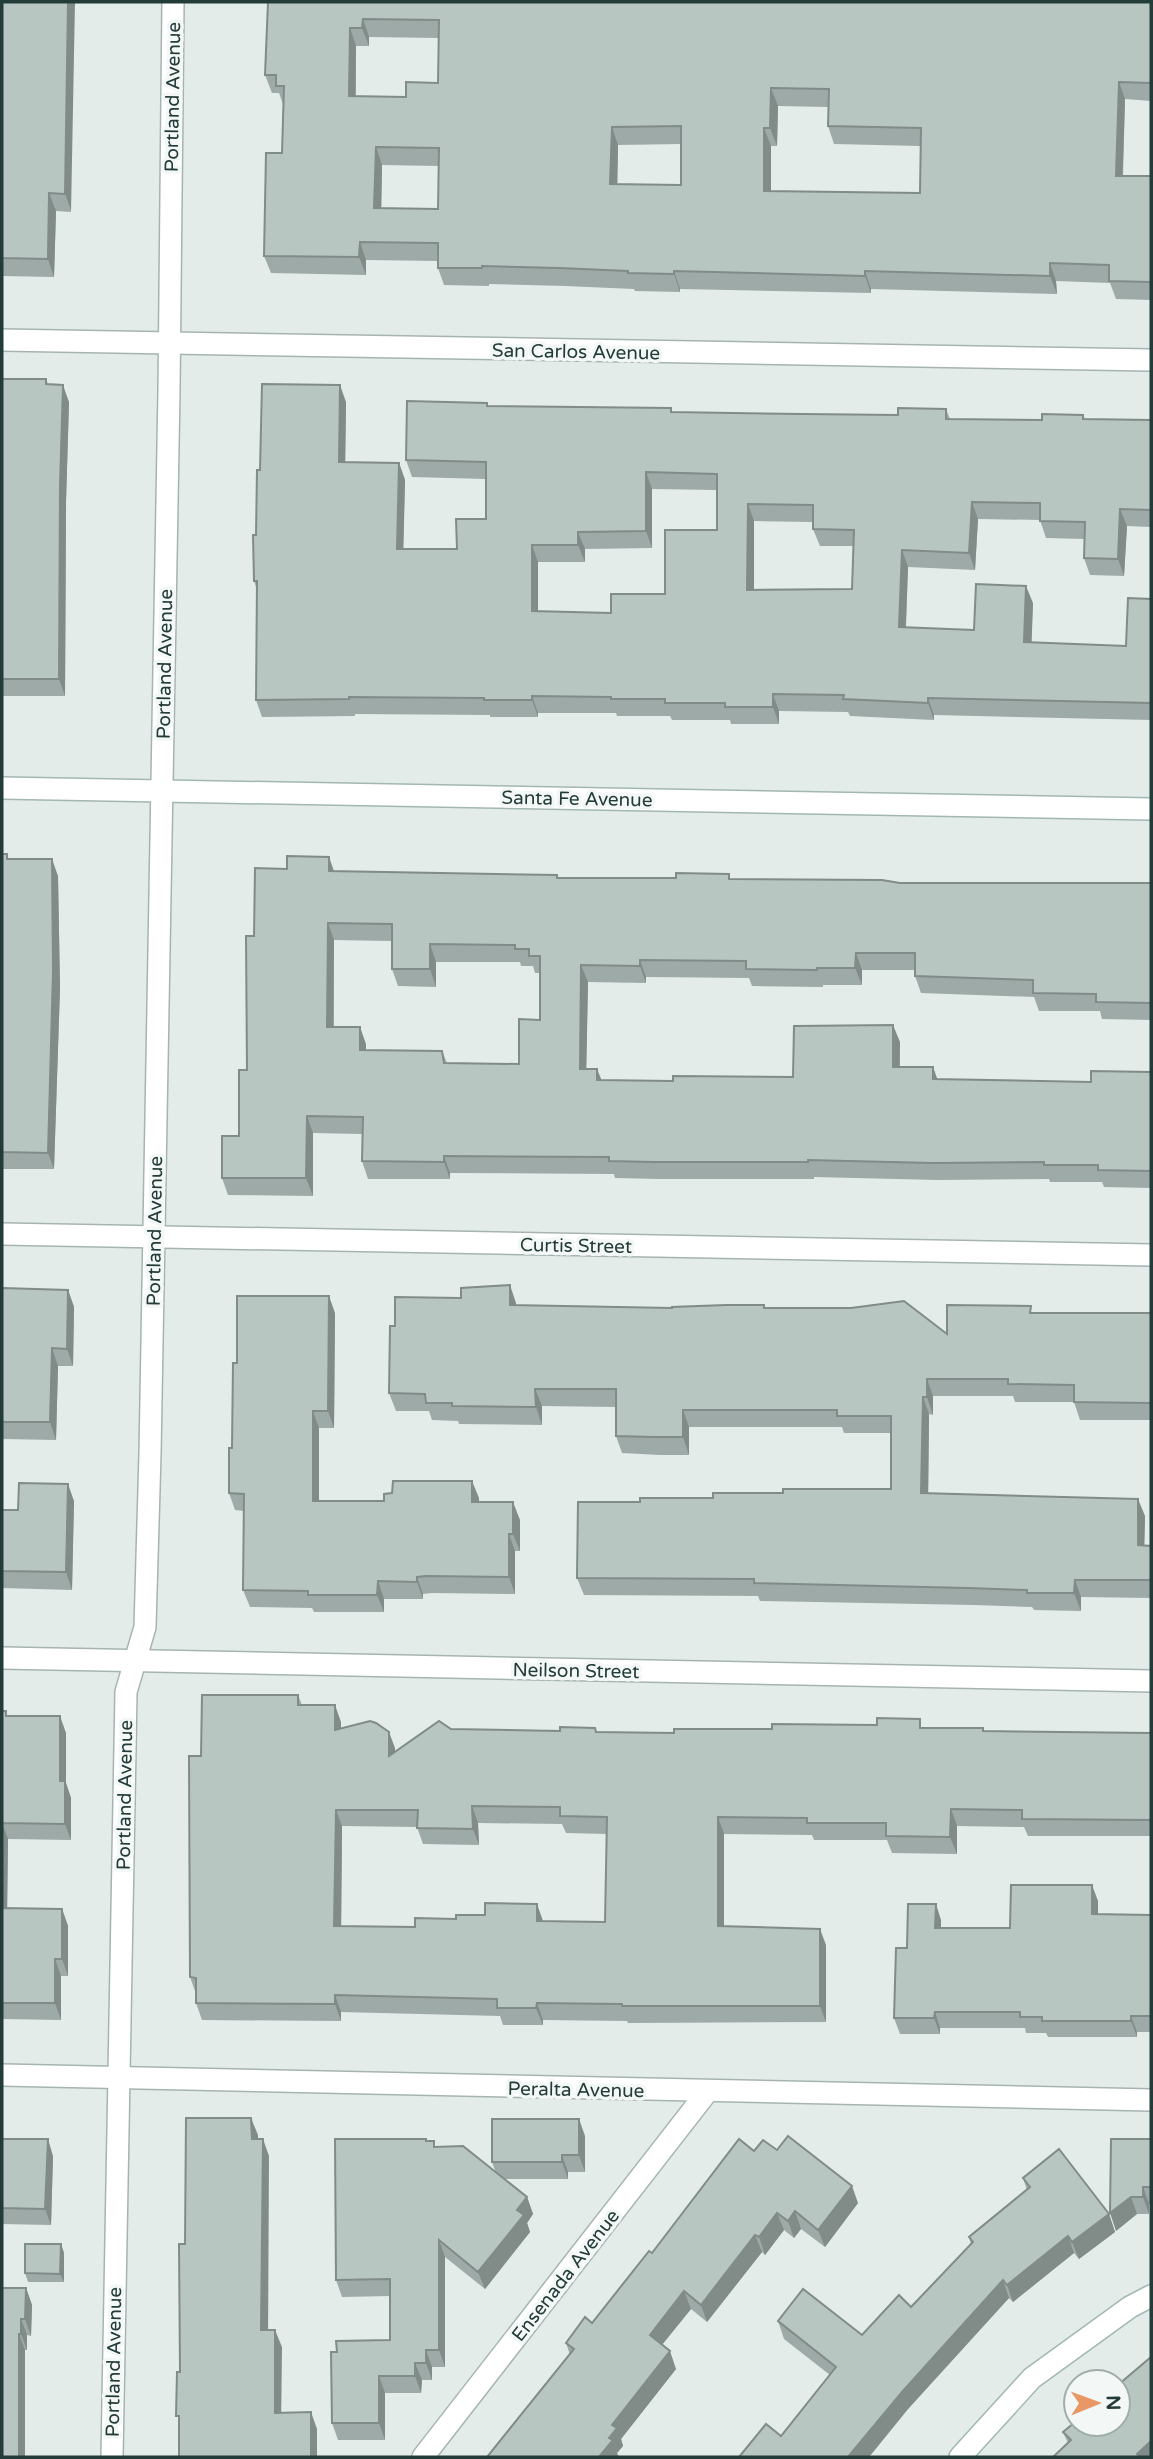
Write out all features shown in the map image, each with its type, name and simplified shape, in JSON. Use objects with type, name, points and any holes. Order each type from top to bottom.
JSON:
[{"type":"street","name":"Portland Avenue","points":[[112,2457],[126,1692],[145,1627],[170,343],[173,2]]},
{"type":"street","name":"San Carlos Avenue","points":[[2,340],[1151,360]]},
{"type":"street","name":"Santa Fe Avenue","points":[[2,788],[1151,809]]},
{"type":"street","name":"Curtis Street","points":[[2,1234],[1151,1255]]},
{"type":"street","name":"Neilson Street","points":[[2,1658],[1151,1681]]},
{"type":"street","name":"Peralta Avenue","points":[[2,2075],[1151,2100]]},
{"type":"street","name":"Ensenada Avenue","points":[[423,2457],[706,2092]]},
{"type":"street","points":[[960,2457],[1032,2378],[1130,2307],[1151,2295]]},
{"type":"building","points":[[2,2],[68,2],[65,194],[49,193],[48,259],[2,258]]},
{"type":"building","points":[[268,2],[1151,2],[1151,83],[1119,82],[1116,176],[1151,176],[1151,282],[1109,281],[1109,265],[1050,263],[1050,276],[865,271],[865,276],[674,271],[674,274],[482,266],[438,268],[438,243],[360,242],[359,257],[264,256],[266,153],[282,153],[284,86],[276,86],[276,75],[265,75]],"holes":[[[363,19],[439,20],[438,83],[406,82],[406,97],[349,96],[350,28],[362,28]],[[771,88],[829,89],[828,126],[921,128],[920,193],[764,191],[764,128],[770,128]],[[681,126],[681,185],[610,184],[612,127]],[[376,147],[439,148],[438,209],[374,208]]]},
{"type":"building","points":[[2,379],[46,379],[46,384],[63,385],[59,679],[2,679]]},
{"type":"building","points":[[262,384],[340,385],[339,462],[399,463],[397,549],[457,549],[456,519],[486,519],[486,462],[406,460],[407,401],[487,403],[487,406],[671,408],[671,412],[802,414],[898,415],[898,408],[946,409],[946,419],[1042,420],[1042,414],[1083,415],[1083,419],[1151,420],[1151,510],[1120,509],[1118,559],[1084,558],[1085,522],[1040,521],[1040,503],[972,502],[969,553],[902,550],[899,627],[974,630],[976,584],[1026,586],[1024,642],[1126,646],[1128,598],[1151,599],[1151,703],[928,698],[928,703],[843,699],[844,695],[773,694],[773,707],[725,707],[725,703],[665,703],[665,699],[611,697],[532,696],[532,700],[349,697],[256,700],[257,581],[254,581],[253,535],[256,535],[257,470],[260,470]],"holes":[[[646,472],[717,474],[717,530],[665,530],[665,594],[611,594],[611,613],[532,611],[532,545],[578,545],[578,532],[646,531]],[[748,504],[813,505],[813,529],[854,530],[852,589],[747,590]]]},
{"type":"building","points":[[2,854],[7,854],[7,859],[52,859],[53,971],[48,1153],[2,1152]]},
{"type":"building","points":[[287,856],[329,857],[329,871],[557,875],[557,878],[676,878],[676,873],[729,874],[729,879],[882,880],[900,883],[1151,883],[1151,1003],[1096,1002],[1096,994],[1033,993],[1033,980],[915,976],[915,953],[856,953],[855,968],[817,970],[746,969],[746,961],[640,960],[640,966],[581,965],[580,1069],[597,1069],[597,1080],[673,1081],[673,1076],[793,1077],[794,1026],[893,1025],[893,1067],[933,1067],[933,1079],[1091,1082],[1091,1071],[1151,1072],[1151,1171],[1098,1170],[1098,1165],[1044,1165],[1044,1162],[654,1162],[609,1161],[609,1157],[444,1156],[444,1162],[362,1161],[363,1117],[307,1116],[306,1178],[222,1178],[222,1136],[239,1136],[239,1070],[247,1070],[246,936],[254,936],[255,868],[287,869]],"holes":[[[328,923],[392,924],[392,969],[430,969],[430,944],[515,945],[515,949],[529,949],[529,956],[540,956],[540,1020],[519,1019],[519,1064],[444,1063],[442,1051],[360,1050],[360,1027],[327,1027]]]},
{"type":"building","points":[[510,1285],[510,1305],[672,1308],[764,1305],[764,1308],[851,1308],[904,1301],[947,1334],[947,1305],[1031,1306],[1030,1313],[1151,1313],[1151,1403],[1074,1402],[1074,1385],[1008,1384],[1008,1379],[927,1379],[927,1397],[923,1397],[921,1493],[1138,1499],[1138,1545],[1151,1546],[1151,1580],[1075,1580],[1074,1593],[1027,1593],[1027,1590],[754,1583],[754,1579],[577,1578],[578,1502],[640,1502],[640,1498],[713,1498],[713,1493],[783,1493],[783,1489],[891,1489],[891,1416],[837,1416],[837,1410],[683,1410],[683,1437],[616,1436],[616,1389],[535,1389],[536,1407],[452,1406],[452,1403],[426,1403],[425,1394],[389,1393],[390,1326],[395,1326],[395,1297],[461,1298],[461,1288]]},
{"type":"building","points":[[2,1288],[68,1290],[67,1349],[52,1348],[50,1422],[2,1422]]},
{"type":"building","points":[[237,1296],[329,1296],[328,1411],[313,1411],[313,1501],[384,1501],[384,1494],[392,1493],[393,1481],[472,1481],[472,1502],[513,1502],[513,1534],[509,1534],[509,1577],[426,1576],[417,1577],[417,1582],[378,1581],[377,1595],[308,1595],[308,1591],[243,1590],[244,1494],[229,1493],[233,1363],[237,1363]]},
{"type":"building","points":[[19,1483],[68,1484],[66,1572],[2,1571],[2,1510],[18,1510]]},
{"type":"building","points":[[202,1695],[298,1695],[298,1705],[335,1705],[335,1730],[370,1721],[376,1723],[389,1732],[389,1756],[439,1721],[451,1729],[560,1731],[560,1727],[595,1728],[596,1732],[674,1733],[674,1729],[772,1729],[772,1724],[877,1725],[877,1718],[920,1719],[920,1728],[1151,1733],[1151,1820],[1022,1819],[1022,1810],[951,1809],[950,1837],[886,1836],[886,1823],[807,1823],[807,1818],[718,1817],[718,1926],[820,1929],[820,2006],[537,2003],[536,2008],[497,2008],[497,1999],[335,1995],[335,2004],[196,2003],[196,1978],[190,1977],[189,1756],[201,1756]],"holes":[[[472,1806],[560,1807],[560,1816],[607,1817],[605,1922],[537,1921],[537,1904],[485,1903],[485,1915],[456,1915],[456,1919],[415,1918],[415,1927],[334,1926],[336,1810],[418,1810],[417,1828],[473,1829]]]},
{"type":"building","points":[[2,1711],[6,1711],[6,1716],[60,1716],[60,1781],[65,1781],[65,1824],[2,1823]]},
{"type":"building","points":[[1011,1885],[1092,1885],[1092,1914],[1151,1915],[1151,2016],[1131,2016],[1131,2021],[1042,2021],[1042,2017],[1020,2017],[1020,2012],[935,2012],[934,2018],[894,2018],[896,1948],[907,1948],[908,1904],[936,1904],[935,1928],[1010,1928]]},
{"type":"building","points":[[2,1908],[62,1909],[62,1959],[55,1959],[55,2003],[2,2003]]},
{"type":"building","points":[[186,2118],[251,2118],[252,2139],[263,2139],[261,2330],[275,2330],[275,2413],[311,2412],[311,2457],[179,2457],[179,2416],[176,2416],[177,2372],[180,2372],[179,2244],[185,2244]]},
{"type":"building","points":[[492,2119],[579,2119],[579,2155],[562,2155],[562,2162],[492,2162]]},
{"type":"building","points":[[788,2136],[852,2186],[818,2230],[795,2211],[788,2221],[777,2213],[759,2237],[755,2235],[701,2305],[684,2291],[650,2335],[670,2351],[612,2425],[617,2428],[609,2438],[613,2440],[599,2457],[487,2457],[574,2349],[566,2343],[585,2317],[592,2323],[649,2251],[652,2253],[739,2139],[754,2151],[763,2140],[777,2150]]},
{"type":"building","points":[[2,2139],[48,2139],[45,2209],[2,2208]]},
{"type":"building","points":[[335,2139],[426,2139],[434,2141],[434,2147],[463,2146],[527,2197],[517,2210],[524,2215],[478,2272],[439,2240],[439,2350],[426,2350],[426,2363],[415,2363],[415,2376],[379,2376],[379,2423],[332,2423],[331,2352],[337,2352],[336,2341],[390,2340],[390,2279],[336,2280]]},
{"type":"building","points":[[1111,2139],[1151,2139],[1151,2187],[1143,2187],[1143,2197],[1131,2197],[1110,2213]]},
{"type":"building","points":[[1059,2149],[1109,2214],[1072,2242],[1068,2236],[1007,2285],[1003,2280],[902,2392],[848,2457],[739,2457],[766,2424],[781,2436],[836,2367],[778,2321],[803,2289],[862,2335],[899,2295],[911,2307],[973,2242],[969,2237],[1030,2187],[1023,2178]]},
{"type":"building","points":[[25,2244],[61,2244],[60,2274],[25,2273]]},
{"type":"building","points":[[2,2288],[26,2288],[25,2319],[21,2319],[19,2334],[19,2457],[2,2457]]},
{"type":"building","points":[[1151,2357],[1151,2441],[1137,2454],[1140,2457],[1053,2457],[1071,2440],[1069,2438],[1132,2438],[1132,2373]]}]
